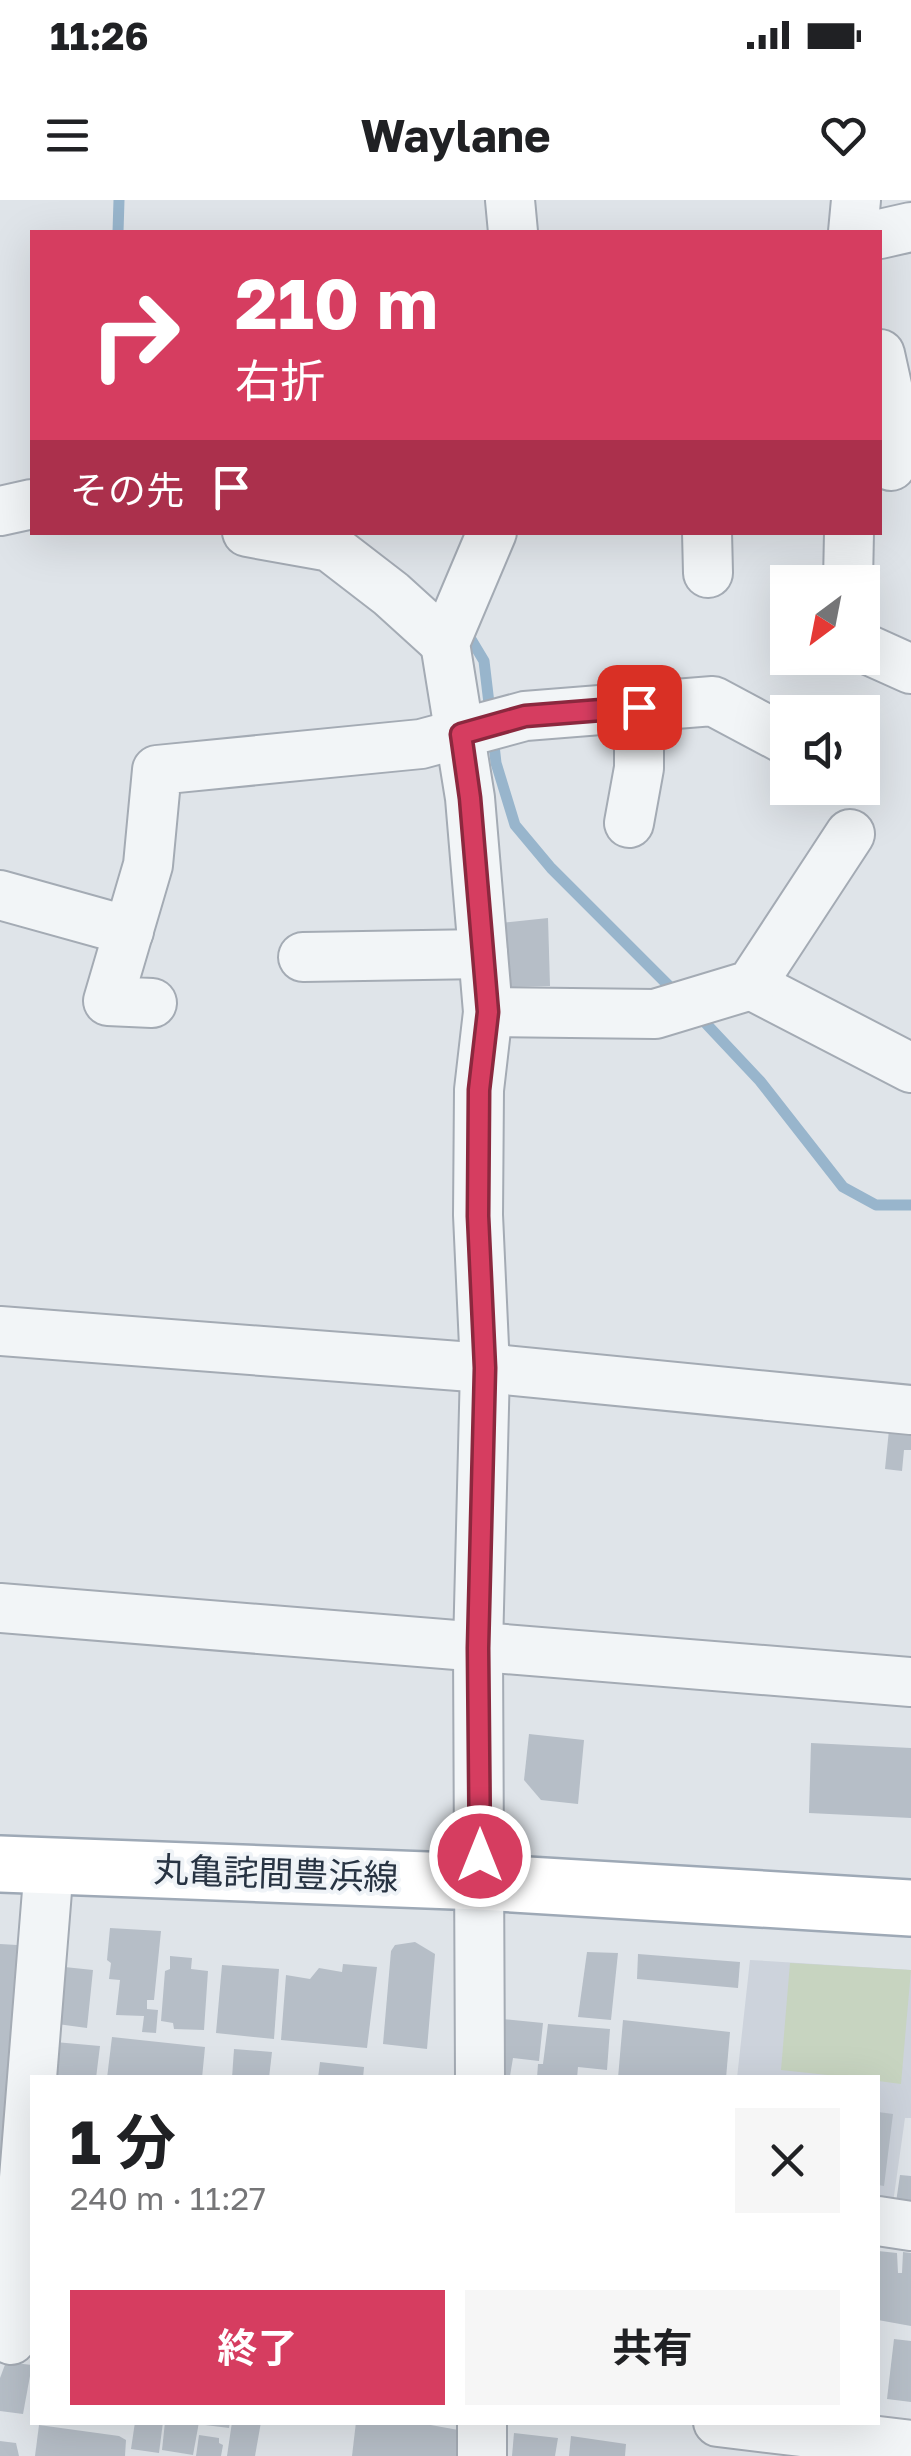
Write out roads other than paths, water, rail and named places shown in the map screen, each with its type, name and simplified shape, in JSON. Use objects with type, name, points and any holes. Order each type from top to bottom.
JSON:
[{"type":"main road","name":"丸亀詫間豊浜線","points":[[25,1865],[480,1882],[911,1908]]},
{"type":"street","points":[[510,200],[513,230]]},
{"type":"street","points":[[853,230],[856,200]]},
{"type":"street","points":[[882,234],[911,227]]},
{"type":"street","points":[[882,363],[890,399],[894,466]]},
{"type":"street","points":[[0,511],[30,504]]},
{"type":"street","points":[[265,535],[330,546],[391,594],[452,628]]},
{"type":"street","points":[[480,2075],[478,1648],[485,1368],[478,1108],[488,1012],[470,798],[476,729],[452,628],[491,535]]},
{"type":"street","points":[[848,565],[849,535]]},
{"type":"street","points":[[880,655],[911,670]]},
{"type":"street","points":[[152,1003],[108,1001],[148,864],[157,770],[421,744],[525,716],[714,701],[770,731]]},
{"type":"street","points":[[629,824],[639,768],[639,707]]},
{"type":"street","points":[[488,1012],[662,1011],[731,991],[850,834]]},
{"type":"street","points":[[0,894],[129,931]]},
{"type":"street","points":[[303,957],[483,954]]},
{"type":"street","points":[[731,991],[911,1068]]},
{"type":"street","points":[[0,1332],[485,1368],[911,1410]]},
{"type":"street","points":[[0,1608],[911,1682]]},
{"type":"street","points":[[14,2341],[30,2123],[25,1865]]},
{"type":"street","points":[[880,2222],[911,2226]]},
{"type":"street","points":[[482,2425],[482,2456]]},
{"type":"street","points":[[732,2425],[822,2445],[911,2445]]},
{"type":"waterway","points":[[118,230],[119,200]]},
{"type":"waterway","points":[[466,631],[484,661],[490,712]]},
{"type":"waterway","points":[[493,736],[496,763],[515,825],[551,868],[677,994]]},
{"type":"waterway","points":[[697,1014],[760,1081],[843,1187],[876,1205],[911,1205]]}]
